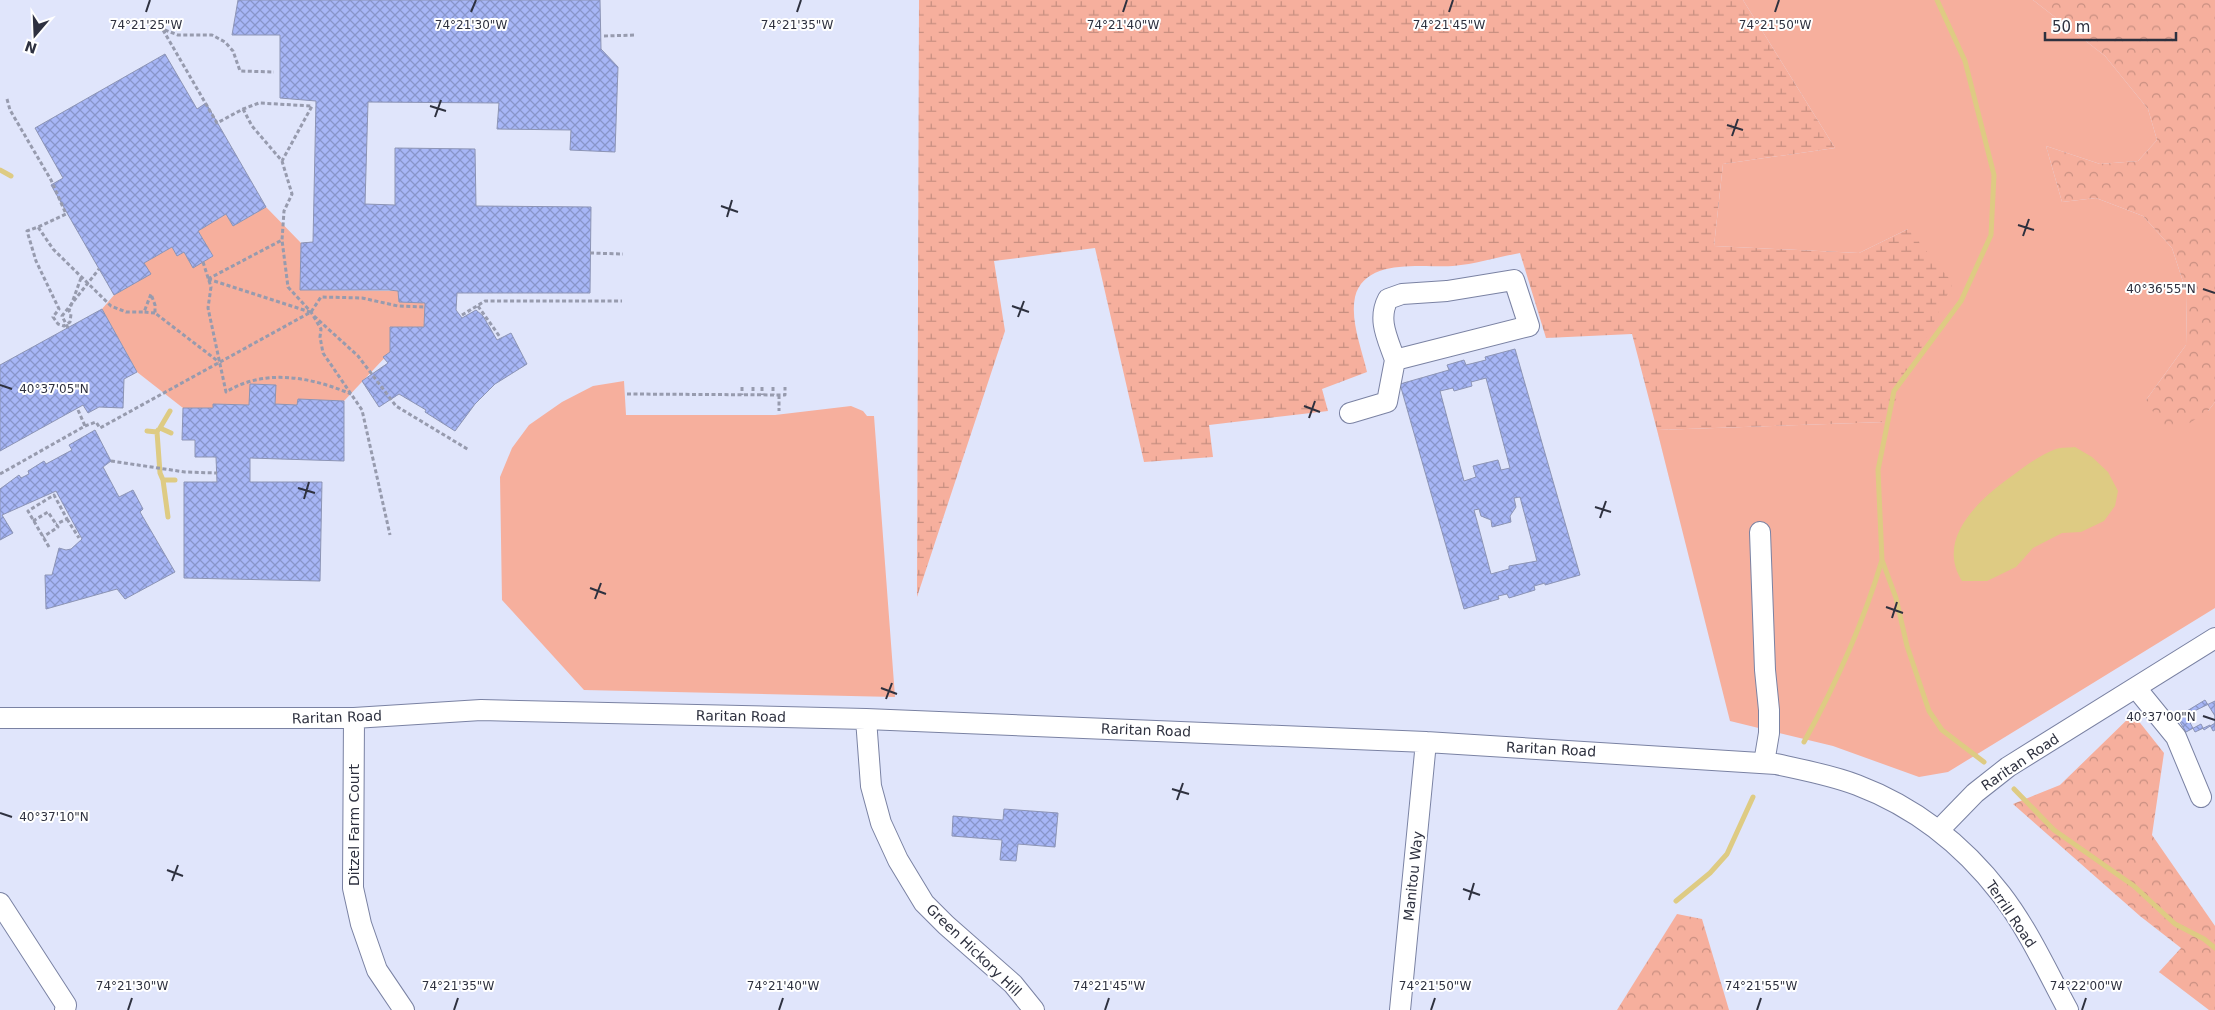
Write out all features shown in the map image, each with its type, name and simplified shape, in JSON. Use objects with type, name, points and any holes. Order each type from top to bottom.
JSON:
[{"type":"street","points":[[1350,413],[1387,402],[1395,360],[1382,320],[1383,309],[1388,299],[1402,294],[1447,291],[1514,280],[1528,326],[1395,360]]},
{"type":"street","points":[[1760,532],[1765,670],[1769,710],[1764,763]]},
{"type":"street","name":"Raritan Road","points":[[0,718],[354,718],[481,710],[866,719],[1426,742],[1764,763],[1817,773],[1858,785],[1895,803],[1939,830],[1975,793],[2008,767],[2215,638]]},
{"type":"street","points":[[2136,688],[2176,737],[2202,797]]},
{"type":"street","name":"Ditzel Farm Court","points":[[354,718],[353,888],[361,924],[377,970],[404,1010]]},
{"type":"street","name":"Green Hickory Hill","points":[[866,719],[871,786],[881,823],[898,860],[924,903],[1013,984],[1034,1010]]},
{"type":"street","name":"Manitou Way","points":[[1400,1010],[1426,742]]},
{"type":"street","name":"Terrill Road","points":[[1939,830],[1962,850],[2002,895],[2030,940],[2068,1010]]},
{"type":"street","points":[[0,903],[6,924],[66,1005],[64,1010]]},
{"type":"path","points":[[135,27],[144,22],[178,35],[212,35],[225,42],[234,51],[240,71],[274,72]]},
{"type":"path","points":[[163,30],[217,123],[259,103],[312,106],[282,161]]},
{"type":"path","points":[[604,36],[636,35]]},
{"type":"path","points":[[7,99],[10,110],[50,180],[66,214],[27,231],[36,261],[59,309],[53,317],[58,324],[64,326],[70,322],[71,314],[69,311],[82,278]]},
{"type":"path","points":[[243,109],[252,126],[282,161],[292,194],[284,211],[282,240],[288,287],[311,312],[358,356],[396,406],[469,450]]},
{"type":"path","points":[[38,227],[53,249],[111,306],[126,312],[155,312],[219,363]]},
{"type":"path","points":[[208,280],[282,240]]},
{"type":"path","points":[[590,253],[623,254]]},
{"type":"path","points":[[203,262],[208,280],[212,286],[208,308],[226,392],[239,384],[269,376],[326,384],[352,395]]},
{"type":"path","points":[[68,328],[62,316],[99,268]]},
{"type":"path","points":[[208,280],[311,312],[321,329],[320,337],[323,353],[362,410],[390,535]]},
{"type":"path","points":[[144,312],[152,294],[156,305],[155,312]]},
{"type":"path","points":[[0,474],[85,426],[96,422],[100,428],[219,363],[311,312],[321,297],[362,298],[398,306],[425,306]]},
{"type":"path","points":[[462,315],[485,301],[622,301]]},
{"type":"path","points":[[478,306],[500,336]]},
{"type":"path","points":[[742,386],[742,394]]},
{"type":"path","points":[[753,387],[753,395]]},
{"type":"path","points":[[762,387],[762,395]]},
{"type":"path","points":[[773,387],[773,395]]},
{"type":"path","points":[[626,394],[785,395],[785,387]]},
{"type":"path","points":[[779,395],[780,411]]},
{"type":"path","points":[[78,410],[85,426]]},
{"type":"path","points":[[111,461],[185,472],[217,474]]},
{"type":"path","points":[[49,547],[28,511],[54,495],[78,538]]},
{"type":"path","points":[[33,521],[48,512],[58,527],[43,537]]},
{"type":"path","points":[[56,524],[67,519]]},
{"type":"green space","points":[[919,0],[1743,0],[1835,148],[1723,164],[1714,246],[1859,253],[1908,229],[1953,283],[1885,422],[1657,430],[1632,334],[1546,338],[1520,253],[1462,265],[1411,266],[1382,270],[1370,276],[1361,284],[1355,297],[1355,325],[1367,372],[1322,389],[1328,411],[1209,425],[1213,457],[1144,462],[1095,248],[994,261],[1005,331],[917,597]]},
{"type":"green space","points":[[1743,0],[2033,0],[2105,56],[2148,109],[2157,140],[2138,161],[2100,164],[2046,146],[2062,202],[2096,198],[2143,216],[2172,248],[2187,294],[2186,345],[2146,400],[2208,411],[2215,402],[2215,608],[1948,772],[1919,777],[1833,746],[1730,721],[1657,430],[1885,422],[1908,229],[1859,253],[1714,246],[1723,164],[1835,148]]},
{"type":"green space","points":[[2033,0],[2215,0],[2215,402],[2208,411],[2168,437],[2146,400],[2186,345],[2187,294],[2172,248],[2143,216],[2096,198],[2062,202],[2046,146],[2100,164],[2138,161],[2157,140],[2148,109],[2105,56]]},
{"type":"green space","points":[[266,207],[301,243],[300,290],[398,291],[399,302],[425,303],[424,327],[391,327],[390,352],[344,401],[298,399],[297,405],[275,404],[275,385],[251,384],[249,405],[214,404],[213,408],[183,408],[137,372],[102,309],[114,295],[150,274],[144,263],[172,247],[177,256],[184,252],[193,267],[213,256],[198,231],[226,214],[233,226]]},
{"type":"green space","points":[[624,381],[626,415],[775,415],[851,406],[863,411],[867,416],[874,416],[895,697],[584,690],[502,600],[500,477],[512,448],[529,425],[562,402],[593,386]]},
{"type":"green space","points":[[2133,714],[2164,753],[2152,835],[2215,926],[2215,1010],[2209,1010],[2159,972],[2181,948],[2140,916],[2013,804],[2060,785]]},
{"type":"green space","points":[[1677,914],[1702,919],[1729,1010],[1617,1010]]},
{"type":"shaded area","points":[[2075,447],[2092,457],[2108,472],[2118,491],[2115,506],[2104,521],[2081,532],[2062,533],[2033,548],[2016,567],[1987,581],[1962,581],[1955,565],[1954,549],[1958,534],[1966,519],[1990,493],[2040,456],[2058,448]]},
{"type":"building","points":[[238,0],[600,0],[601,49],[618,67],[615,152],[570,150],[571,130],[497,129],[499,103],[368,102],[365,204],[395,205],[395,148],[475,149],[476,206],[591,207],[590,293],[457,293],[456,310],[462,318],[476,310],[483,316],[497,340],[511,333],[527,364],[495,384],[475,404],[455,431],[425,412],[426,410],[399,394],[379,407],[362,381],[388,363],[383,357],[390,352],[390,327],[424,327],[425,303],[399,302],[398,291],[389,290],[300,290],[301,243],[313,242],[316,101],[280,98],[280,35],[232,35]]},
{"type":"building","points":[[165,54],[197,109],[206,103],[266,207],[233,226],[226,214],[198,231],[213,256],[193,268],[184,252],[177,256],[172,247],[144,263],[151,274],[114,295],[51,185],[63,178],[35,128]]},
{"type":"building","points":[[102,309],[137,372],[124,379],[123,408],[99,407],[88,413],[83,405],[0,451],[0,365]]},
{"type":"building","points":[[1515,349],[1580,575],[1545,585],[1545,583],[1534,586],[1535,590],[1509,598],[1507,594],[1498,596],[1499,599],[1464,609],[1400,384],[1449,370],[1447,365],[1464,360],[1466,365],[1486,360],[1485,357]],"holes":[[[1486,378],[1510,468],[1501,470],[1498,460],[1473,466],[1476,477],[1464,481],[1440,391],[1453,388],[1454,391],[1472,386],[1471,382]],[[1520,497],[1537,561],[1509,566],[1509,569],[1491,574],[1474,510],[1479,509],[1481,516],[1491,520],[1492,527],[1511,522],[1510,516],[1516,507],[1514,498]]]},
{"type":"building","points":[[250,384],[276,385],[275,404],[297,405],[298,399],[344,401],[344,461],[250,458],[250,482],[322,482],[320,581],[184,578],[184,482],[217,482],[216,457],[195,457],[195,440],[182,440],[183,408],[213,408],[213,404],[249,405]]},
{"type":"building","points":[[95,430],[111,461],[103,467],[119,497],[133,490],[143,509],[140,512],[175,572],[125,599],[117,589],[46,609],[45,575],[52,575],[59,548],[71,549],[82,539],[56,491],[2,515],[13,533],[0,540],[0,489],[19,475],[21,478],[29,474],[28,471],[44,461],[46,464],[72,450],[69,445]]},
{"type":"building","points":[[2205,700],[2215,716],[2215,723],[2204,730],[2201,724],[2186,732],[2177,717]]},
{"type":"building","points":[[2215,701],[2215,730],[2213,731],[2210,725],[2195,732],[2186,715]]},
{"type":"building","points":[[1004,809],[1058,813],[1055,847],[1018,844],[1016,861],[1000,860],[1002,840],[952,836],[953,816],[1003,820]]},
{"type":"waterway","points":[[1937,0],[1965,61],[1994,175],[1991,235],[1961,301],[1894,391],[1878,470],[1882,560],[1896,598],[1907,646],[1929,711],[1942,730],[1984,762]]},
{"type":"waterway","points":[[0,170],[11,176]]},
{"type":"waterway","points":[[170,411],[160,428],[171,433]]},
{"type":"waterway","points":[[147,431],[157,432],[158,430]]},
{"type":"waterway","points":[[157,432],[160,473],[163,480],[175,480]]},
{"type":"waterway","points":[[163,480],[168,517]]},
{"type":"waterway","points":[[1804,742],[1848,653],[1875,584],[1882,560]]},
{"type":"waterway","points":[[2014,789],[2054,830],[2134,886],[2175,924],[2204,939],[2215,948]]},
{"type":"waterway","points":[[1676,901],[1710,873],[1727,854],[1753,797]]}]
